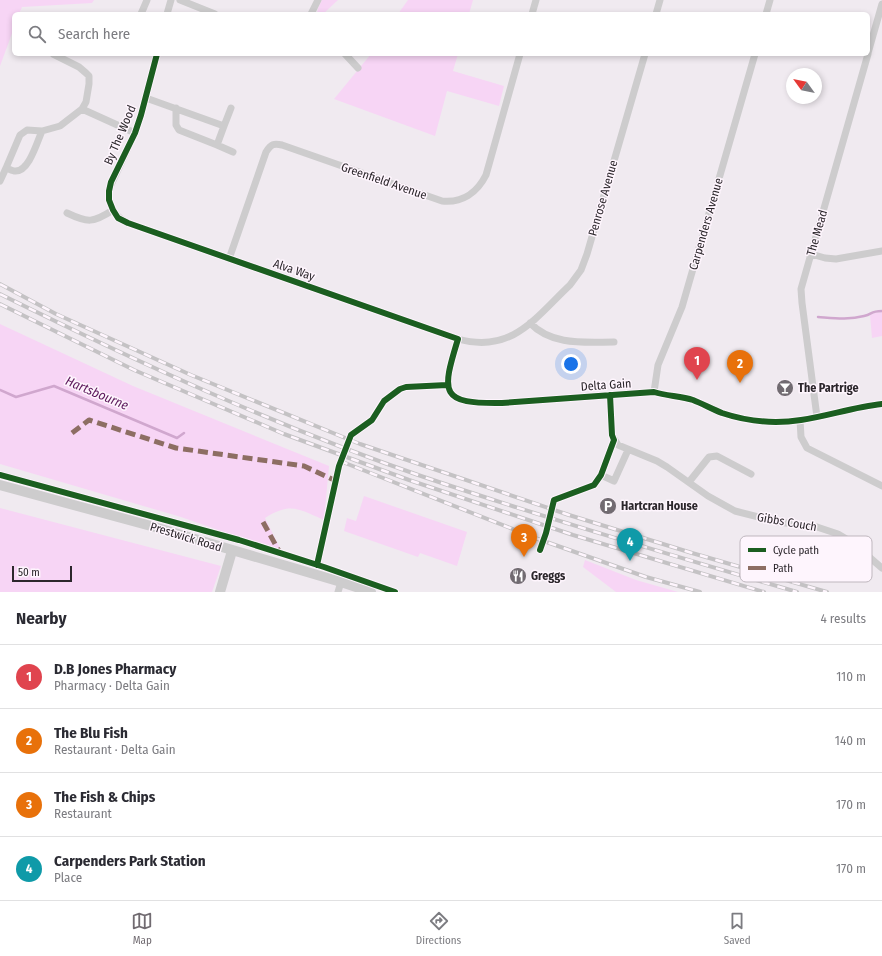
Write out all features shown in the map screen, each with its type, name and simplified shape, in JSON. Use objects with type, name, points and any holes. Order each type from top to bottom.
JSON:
[{"type":"main road","name":"Prestwick Road","points":[[0,485],[151,526],[371,592]]},
{"type":"main road","points":[[220,592],[232,551]]},
{"type":"street","points":[[142,12],[147,0]]},
{"type":"street","points":[[168,12],[171,0]]},
{"type":"street","points":[[180,0],[210,12]]},
{"type":"street","points":[[312,12],[318,0]]},
{"type":"street","points":[[533,12],[536,0]]},
{"type":"street","points":[[657,12],[660,0]]},
{"type":"street","points":[[767,12],[770,0]]},
{"type":"street","name":"The Mead","points":[[870,46],[882,4]]},
{"type":"street","points":[[0,181],[20,135],[27,130],[42,131],[60,126],[82,109],[86,102],[89,76],[79,67],[57,56]]},
{"type":"street","name":"By The Wood","points":[[113,210],[109,200],[110,187],[135,133],[156,56]]},
{"type":"street","points":[[347,56],[358,68]]},
{"type":"street","name":"Greenfield Avenue","points":[[229,259],[265,156],[269,147],[274,143],[442,201],[455,201],[469,196],[479,187],[486,175],[519,56]]},
{"type":"street","name":"Penrose Avenue","points":[[458,339],[475,343],[491,343],[511,337],[522,331],[574,281],[584,263],[644,56]]},
{"type":"street","name":"Carpenders Avenue","points":[[654,392],[658,365],[682,307],[754,56]]},
{"type":"street","name":"The Mead","points":[[817,417],[801,295],[803,281],[867,56]]},
{"type":"street","points":[[146,98],[224,126]]},
{"type":"street","points":[[176,108],[176,125],[179,130],[233,152]]},
{"type":"street","points":[[217,145],[231,108]]},
{"type":"street","points":[[82,109],[135,133]]},
{"type":"street","points":[[6,168],[15,171],[25,168],[42,131]]},
{"type":"street","points":[[67,213],[82,220],[87,220],[101,218],[113,210]]},
{"type":"street","name":"Alva Way","points":[[113,210],[122,220],[458,339]]},
{"type":"street","points":[[811,254],[836,259],[882,251]]},
{"type":"street","points":[[530,323],[540,332],[561,340],[577,342],[614,342]]},
{"type":"street","name":"Delta Gain","points":[[458,339],[447,377],[447,385],[451,394],[459,400],[482,403],[502,403],[654,392],[666,396],[691,400],[724,414],[774,422],[800,420],[882,404]]},
{"type":"street","points":[[610,395],[612,436],[614,440],[601,475],[614,481],[628,450]]},
{"type":"street","points":[[800,420],[801,437],[807,448],[882,486]]},
{"type":"street","name":"Gibbs Couch","points":[[614,440],[618,445],[657,461],[676,472],[719,503],[735,511],[778,522],[817,527],[841,536]]},
{"type":"street","points":[[689,482],[709,457],[716,456],[751,474]]},
{"type":"street","name":"Gibbs Couch","points":[[872,559],[882,568]]},
{"type":"street","points":[[338,592],[341,582]]},
{"type":"shaded area","points":[[0,0],[94,0],[92,3],[22,7],[20,12],[12,12],[12,33],[0,66]]},
{"type":"shaded area","points":[[322,0],[338,0],[325,12],[317,12]]},
{"type":"shaded area","points":[[408,0],[473,0],[470,12],[399,12]]},
{"type":"shaded area","points":[[369,56],[457,56],[453,71],[504,86],[499,106],[447,91],[435,136],[334,99]]},
{"type":"shaded area","points":[[882,312],[882,336],[872,338],[870,315]]},
{"type":"shaded area","points":[[0,324],[133,386],[329,466],[324,520],[301,510],[294,509],[282,510],[265,518],[282,552],[181,517],[0,464]]},
{"type":"shaded area","points":[[364,496],[467,532],[457,566],[420,553],[418,557],[344,531],[347,518],[356,521]]},
{"type":"shaded area","points":[[0,508],[221,566],[212,592],[0,592]]},
{"type":"shaded area","points":[[585,560],[636,580],[678,592],[616,592],[583,567]]},
{"type":"waterway","name":"Hartsbourne","points":[[818,317],[853,318],[882,311]]},
{"type":"waterway","name":"Hartsbourne","points":[[0,390],[16,397],[54,386],[177,438],[184,433]]},
{"type":"railway","points":[[0,284],[56,314],[191,375],[360,444],[569,515],[740,567]]},
{"type":"railway","points":[[0,294],[103,344],[208,392],[367,457],[468,492],[740,575]]},
{"type":"railway","points":[[0,304],[134,370],[284,434],[409,480],[573,535],[764,592]]},
{"type":"railway","points":[[340,461],[538,539],[646,577],[700,592]]},
{"type":"railway","points":[[763,582],[797,592]]},
{"type":"railway","points":[[792,582],[827,592]]},
{"type":"marked path","points":[[72,433],[89,420],[176,448],[304,466],[336,481]]},
{"type":"marked path","points":[[263,522],[280,553]]},
{"type":"cycle path","points":[[156,56],[135,133],[111,182],[109,200],[118,218],[128,223],[458,339],[452,358],[448,384],[450,392],[456,398],[482,403],[502,403],[654,392],[693,400],[731,416],[771,422],[801,420],[882,404]]},
{"type":"cycle path","points":[[317,565],[339,466],[351,435],[372,420],[384,401],[400,389],[406,387],[447,385]]},
{"type":"cycle path","points":[[540,550],[554,500],[594,485],[601,475],[614,440],[612,435],[610,395]]},
{"type":"cycle path","points":[[0,475],[239,540],[324,567],[395,592]]},
{"type":"place","name":"D.B Jones Pharmacy","points":[[697,380]]},
{"type":"place","name":"The Blu Fish","points":[[740,383]]},
{"type":"place","name":"The Partrige","points":[[785,388]]},
{"type":"place","name":"Hartcran House","points":[[608,506]]},
{"type":"place","name":"The Fish & Chips","points":[[524,557]]},
{"type":"place","name":"Carpenders Park Station","points":[[630,561]]},
{"type":"place","name":"Greggs","points":[[518,576]]}]
